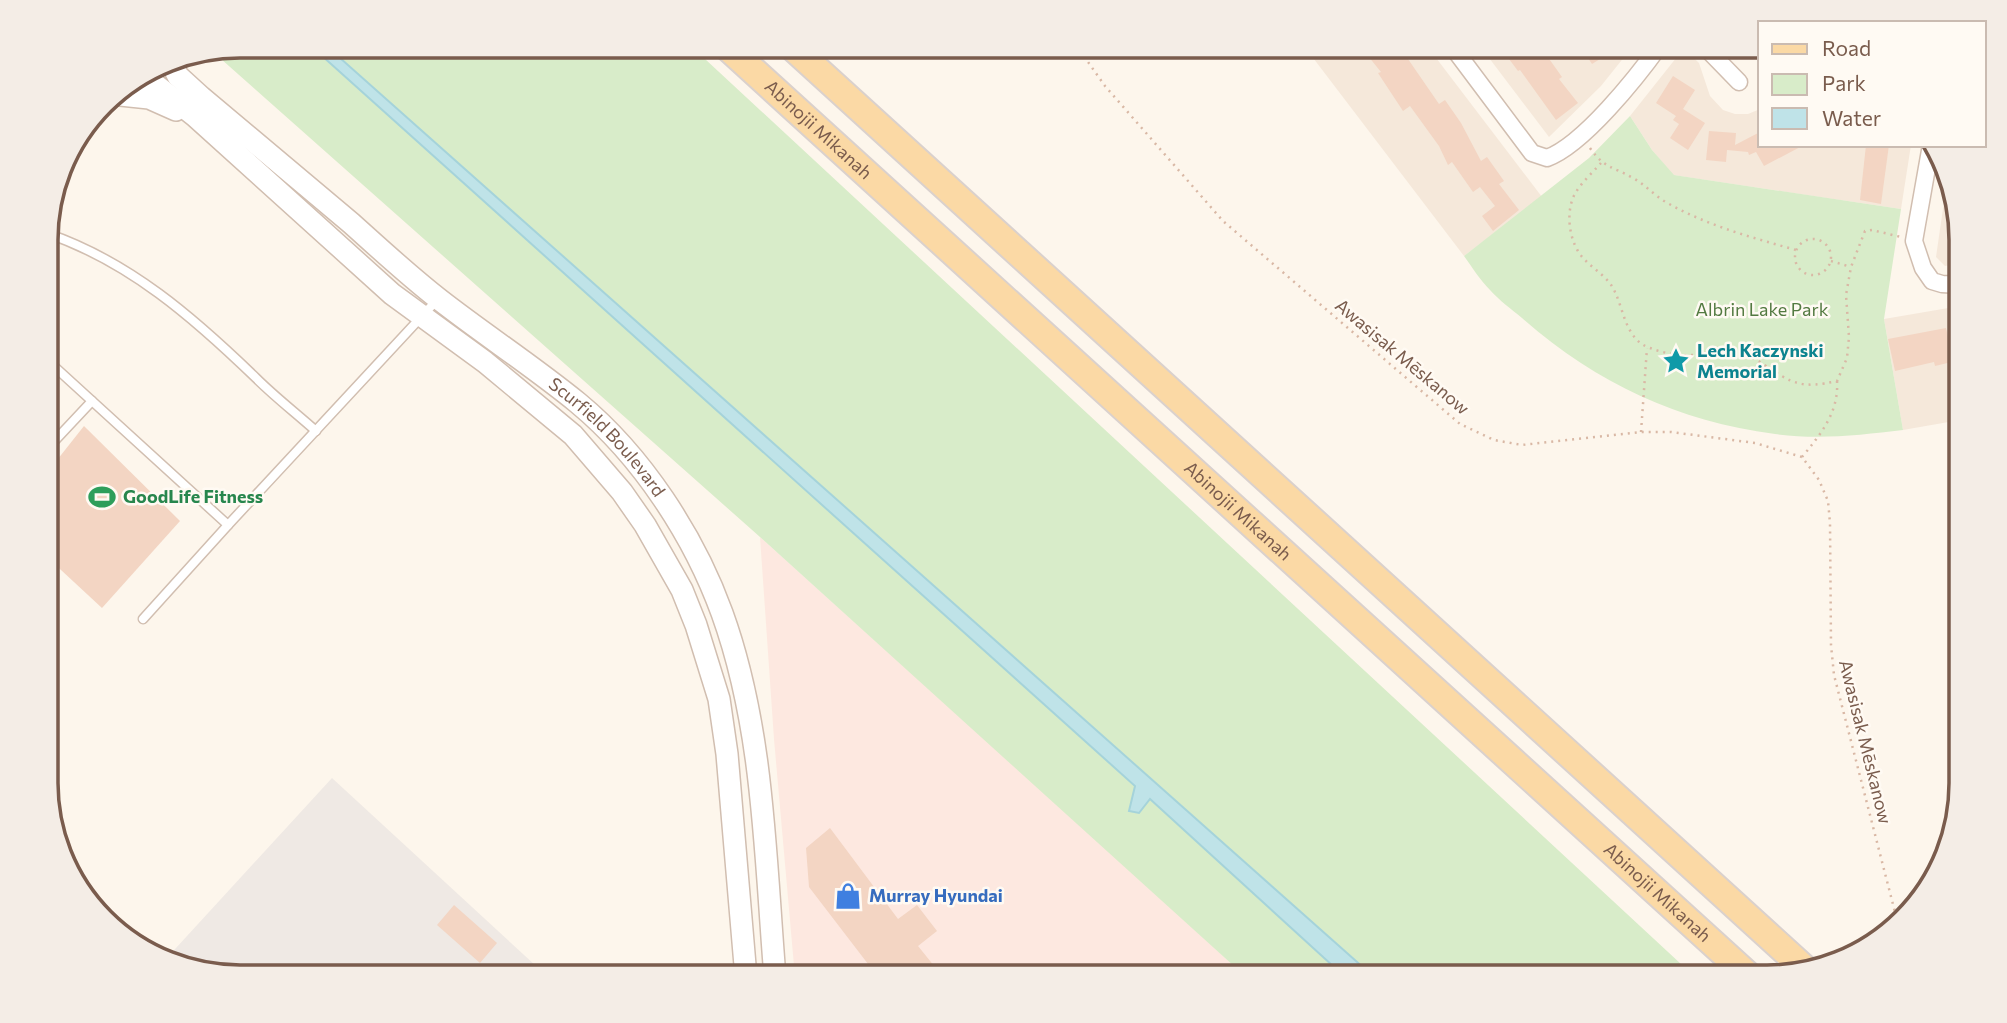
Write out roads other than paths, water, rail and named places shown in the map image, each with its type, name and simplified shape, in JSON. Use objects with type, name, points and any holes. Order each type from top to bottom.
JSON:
[{"type":"main road","name":"Abinojii Mikanah","points":[[738,58],[1737,965]]},
{"type":"main road","points":[[803,58],[1801,962]]},
{"type":"street","points":[[1460,58],[1532,153],[1547,158],[1564,150],[1581,135],[1651,58]]},
{"type":"street","points":[[1715,58],[1739,82]]},
{"type":"street","name":"Scurfield Boulevard","points":[[175,70],[201,97],[439,299],[500,342],[579,404],[606,429],[645,475],[678,521],[694,549],[726,625],[745,688],[753,730],[774,965]]},
{"type":"street","name":"Scurfield Boulevard","points":[[150,81],[195,116],[392,294],[485,362],[573,435],[622,492],[666,559],[682,590],[719,699],[727,754],[745,965]]},
{"type":"street","points":[[128,96],[149,98],[195,116]]},
{"type":"street","points":[[1929,156],[1914,241],[1923,268],[1932,281],[1949,284]]},
{"type":"lane","points":[[58,238],[108,260],[159,292],[198,323],[316,431]]},
{"type":"lane","points":[[143,619],[439,299]]},
{"type":"lane","points":[[58,370],[228,525]]},
{"type":"lane","points":[[58,437],[92,401]]},
{"type":"water","points":[[324,58],[340,58],[1360,965],[1332,965],[1150,799],[1139,813],[1129,811],[1135,786]]},
{"type":"place","name":"Lech Kaczynski Memorial","points":[[1676,361]]},
{"type":"place","name":"GoodLife Fitness","points":[[102,497]]},
{"type":"place","name":"Murray Hyundai","points":[[848,896]]},
{"type":"park label","name":"Albrin Lake Park","points":[[1762,310]]}]
